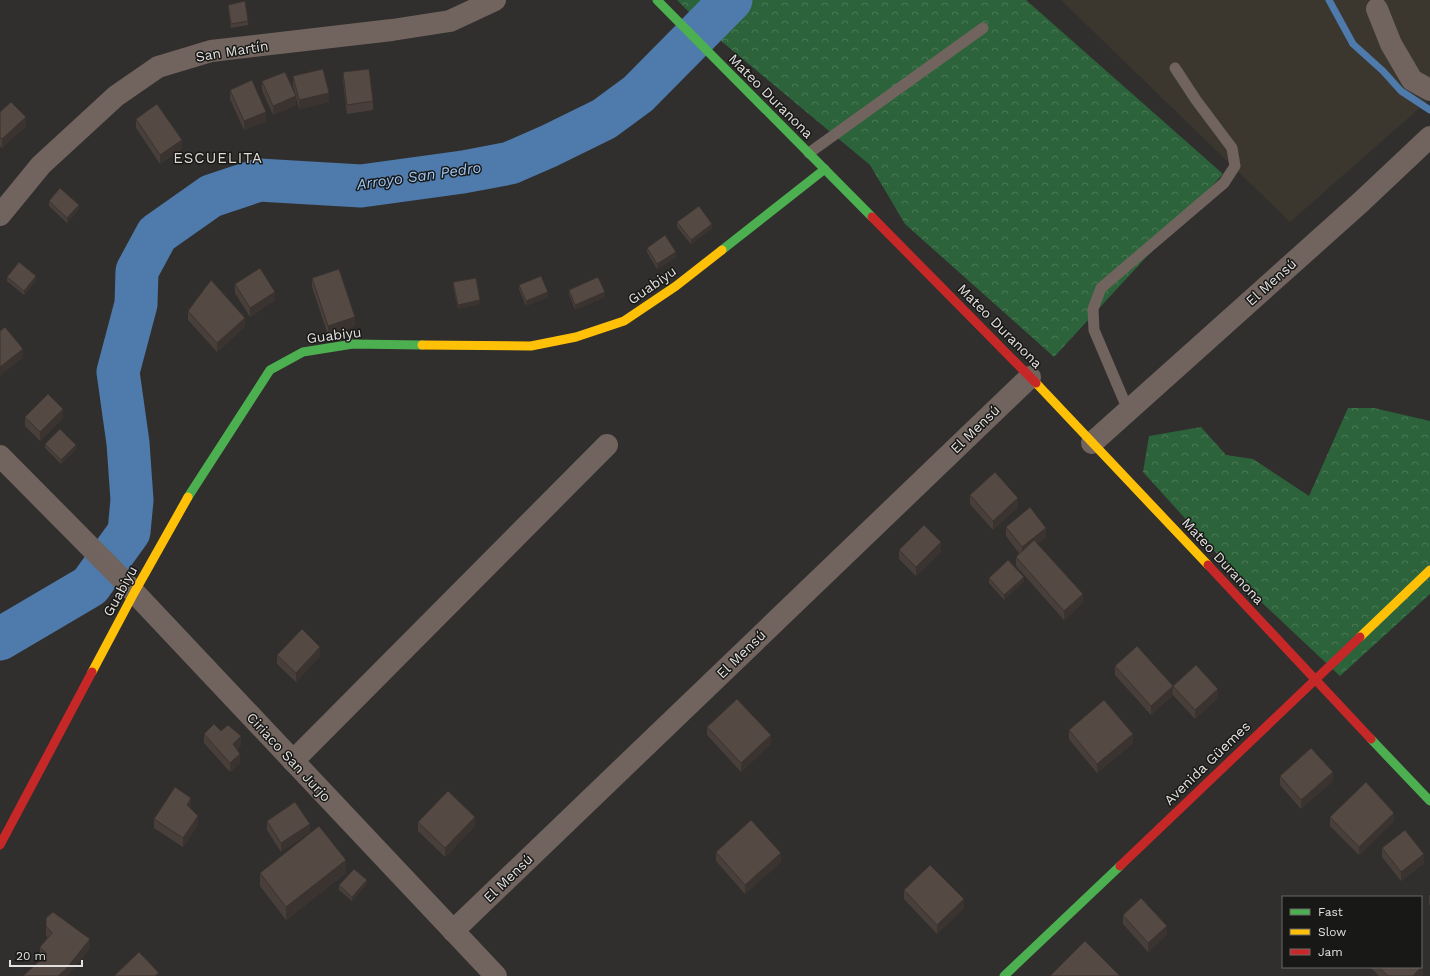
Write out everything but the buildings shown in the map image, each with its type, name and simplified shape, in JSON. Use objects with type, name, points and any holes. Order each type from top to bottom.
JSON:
[{"type":"street","name":"San Martín","points":[[0,215],[41,165],[116,96],[158,66],[211,51],[392,30],[450,21],[495,0]]},
{"type":"street","name":"Mateo Duranona","points":[[657,0],[1030,376],[1314,680],[1430,801]]},
{"type":"street","points":[[1377,9],[1391,44],[1412,80],[1430,90]]},
{"type":"street","name":"El Mensú","points":[[1092,443],[1361,202],[1430,137]]},
{"type":"street","name":"Guabiyu","points":[[0,845],[134,593],[200,477],[270,370],[304,352],[353,344],[531,346],[576,337],[624,321],[676,286],[825,169]]},
{"type":"street","name":"El Mensú","points":[[453,931],[1030,376]]},
{"type":"street","points":[[293,761],[607,445]]},
{"type":"street","name":"Ciriaco San Jurjo","points":[[0,456],[117,574],[496,976]]},
{"type":"street","name":"Avenida Güemes","points":[[1004,976],[1430,570]]},
{"type":"lane","points":[[809,153],[983,28]]},
{"type":"lane","points":[[1128,410],[1094,330],[1093,309],[1101,288],[1224,183],[1235,166],[1232,148],[1196,100],[1175,68]]},
{"type":"shaded area","points":[[1061,0],[1430,0],[1430,99],[1290,222]]},
{"type":"green space","points":[[677,0],[1026,0],[1223,174],[1054,357],[905,224],[870,165],[702,25]]},
{"type":"green space","points":[[1348,408],[1374,408],[1430,421],[1430,594],[1340,676],[1258,599],[1143,472],[1149,436],[1201,427],[1226,455],[1253,459],[1309,496]]},
{"type":"waterway","name":"Arroyo San Pedro","points":[[0,639],[90,586],[129,532],[132,500],[128,443],[118,372],[136,304],[137,271],[157,234],[211,196],[259,180],[361,186],[463,172],[510,163],[604,119],[638,94],[731,0]]},
{"type":"waterway","points":[[1329,0],[1353,44],[1383,71],[1401,91],[1430,110]]},
{"type":"traffic: fast","points":[[657,0],[872,217]]},
{"type":"traffic: fast","points":[[722,250],[825,169]]},
{"type":"traffic: fast","points":[[188,497],[270,370],[303,352],[353,344],[422,345]]},
{"type":"traffic: fast","points":[[1371,739],[1430,801]]},
{"type":"traffic: fast","points":[[1004,976],[1120,866]]},
{"type":"traffic: slow","points":[[422,345],[531,346],[576,337],[624,321],[676,286],[722,250]]},
{"type":"traffic: slow","points":[[1036,383],[1208,565]]},
{"type":"traffic: slow","points":[[92,672],[188,497]]},
{"type":"traffic: slow","points":[[1360,637],[1430,570]]},
{"type":"traffic: jam","points":[[872,217],[1036,383]]},
{"type":"traffic: jam","points":[[1208,565],[1371,739]]},
{"type":"traffic: jam","points":[[1120,866],[1360,637]]},
{"type":"traffic: jam","points":[[0,845],[92,672]]},
{"type":"district","name":"ESCUELITA","points":[[218,158]]}]
